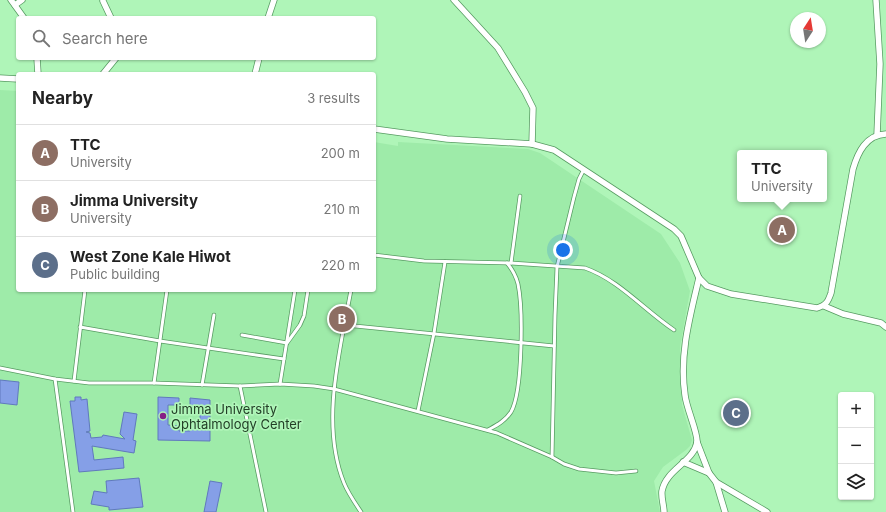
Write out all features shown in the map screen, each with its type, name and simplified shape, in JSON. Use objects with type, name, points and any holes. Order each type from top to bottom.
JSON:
[{"type":"street","points":[[11,0],[23,16]]},
{"type":"street","points":[[15,5],[22,0]]},
{"type":"street","points":[[269,16],[274,0]]},
{"type":"street","points":[[454,0],[498,48],[525,92],[533,108],[532,144]]},
{"type":"street","points":[[876,0],[880,64],[877,135]]},
{"type":"street","points":[[103,1],[110,16]]},
{"type":"street","points":[[37,60],[38,72]]},
{"type":"street","points":[[105,72],[114,60]]},
{"type":"street","points":[[256,72],[258,60]]},
{"type":"street","points":[[0,78],[16,79]]},
{"type":"street","points":[[376,131],[447,139],[532,144],[554,150],[681,236],[689,251],[699,278],[707,286],[731,294],[817,308],[824,306],[827,303],[831,293],[853,169],[857,156],[863,146],[870,139],[877,135],[886,134]]},
{"type":"street","points":[[699,278],[684,346],[685,395],[697,442],[709,473],[716,482],[725,512]]},
{"type":"street","points":[[824,306],[843,314],[881,323],[886,327]]},
{"type":"street","points":[[664,512],[662,492],[666,480],[693,451],[697,442]]},
{"type":"street","points":[[683,462],[709,473]]},
{"type":"street","points":[[716,482],[767,512]]},
{"type":"lane","points":[[552,457],[557,267],[574,197],[579,179],[584,169]]},
{"type":"lane","points":[[511,263],[520,196]]},
{"type":"lane","points":[[376,255],[445,262],[511,263],[585,268],[596,272],[633,298],[674,330]]},
{"type":"lane","points":[[418,412],[434,333],[445,262]]},
{"type":"lane","points":[[488,430],[503,422],[512,410],[517,391],[522,342],[518,282],[514,272],[507,263]]},
{"type":"lane","points":[[74,381],[85,292]]},
{"type":"lane","points":[[154,383],[167,292]]},
{"type":"lane","points":[[280,384],[295,292]]},
{"type":"lane","points":[[287,343],[300,325],[304,316],[308,292]]},
{"type":"lane","points":[[351,292],[334,389],[332,426],[335,452],[344,483],[361,512]]},
{"type":"lane","points":[[202,385],[214,315]]},
{"type":"lane","points":[[345,325],[554,346]]},
{"type":"lane","points":[[80,327],[160,341],[284,359]]},
{"type":"lane","points":[[242,335],[287,343]]},
{"type":"lane","points":[[0,368],[55,379],[89,383],[154,383],[240,386],[280,384],[334,389],[488,430],[552,457],[564,464],[579,469],[616,473],[636,471]]},
{"type":"lane","points":[[55,379],[72,512]]},
{"type":"lane","points":[[240,386],[266,512]]},
{"type":"shaded area","points":[[0,90],[16,91],[16,292],[376,292],[376,142],[398,146],[398,142],[528,149],[540,153],[661,234],[680,263],[690,291],[680,347],[682,405],[692,440],[690,446],[686,450],[663,467],[654,481],[660,512],[0,512]]},
{"type":"building","points":[[0,380],[19,382],[17,405],[0,403]]},
{"type":"building","points":[[75,397],[81,397],[81,400],[87,399],[90,431],[86,432],[90,433],[91,438],[102,437],[103,435],[125,439],[120,434],[124,412],[137,414],[133,440],[136,441],[134,453],[92,446],[94,460],[123,457],[124,468],[79,472],[70,401],[75,401]]},
{"type":"building","name":"Jimma University Ophtalmology Center","points":[[158,397],[179,398],[179,405],[168,405],[168,425],[179,426],[179,431],[190,431],[190,426],[200,427],[200,406],[190,406],[190,398],[210,400],[210,441],[158,440]]},
{"type":"building","points":[[139,478],[143,507],[109,510],[109,507],[91,504],[94,491],[107,493],[106,481]]},
{"type":"building","points":[[210,481],[222,483],[216,512],[204,512]]},
{"type":"place","name":"TTC","points":[[782,230]]},
{"type":"place","name":"Jimma University","points":[[342,319]]},
{"type":"place","name":"West Zone Kale Hiwot","points":[[736,413]]},
{"type":"place","name":"Jimma University Ophtalmology Center","points":[[163,416]]}]
